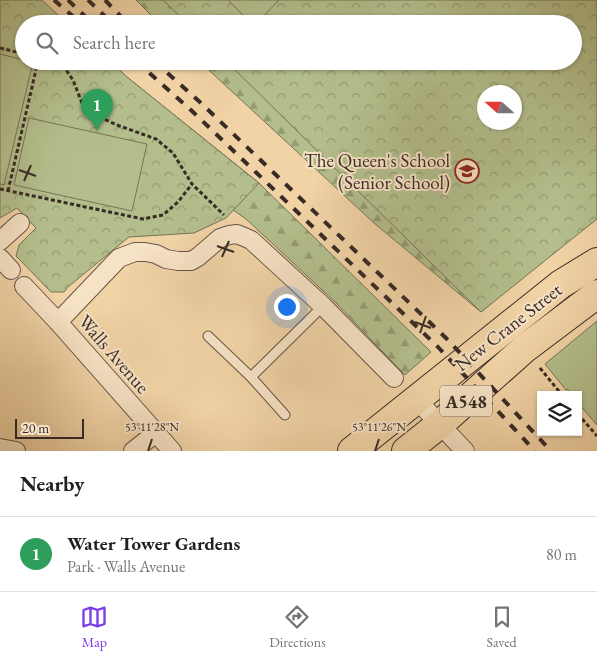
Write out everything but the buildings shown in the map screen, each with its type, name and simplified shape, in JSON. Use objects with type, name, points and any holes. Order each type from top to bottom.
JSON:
[{"type":"main road","name":"New Crane Street","points":[[352,451],[560,284],[597,262]]},
{"type":"main road","name":"New Crane Street","points":[[406,451],[440,424],[524,349],[597,294]]},
{"type":"street","points":[[0,241],[20,223]]},
{"type":"street","points":[[58,322],[119,258],[135,252],[145,252],[156,254],[166,259],[191,261],[220,238],[237,234],[251,240],[323,306],[394,378]]},
{"type":"street","name":"Walls Avenue","points":[[24,286],[172,451]]},
{"type":"street","points":[[416,399],[464,451]]},
{"type":"street","points":[[133,451],[156,433]]},
{"type":"street","points":[[0,448],[16,451]]},
{"type":"lane","points":[[251,377],[323,306]]},
{"type":"lane","points":[[208,336],[251,377],[285,415]]},
{"type":"path","points":[[0,48],[15,52]]},
{"type":"path","points":[[8,191],[36,70]]},
{"type":"path","points":[[67,70],[73,80],[82,103],[95,115],[156,139],[173,153],[192,184],[226,218],[237,234]]},
{"type":"path","points":[[0,189],[142,219],[163,215],[178,202],[192,184]]},
{"type":"path","points":[[524,349],[559,391]]},
{"type":"path","points":[[582,419],[597,436]]},
{"type":"green space","points":[[0,0],[42,0],[58,15],[15,15],[15,70],[120,70],[259,183],[226,218],[194,233],[129,237],[64,292],[51,292],[16,256],[19,245],[36,228],[17,208],[0,218]]},
{"type":"green space","points":[[136,0],[214,0],[230,15],[151,15]]},
{"type":"green space","name":"The Queen's School (Senior School)","points":[[163,0],[597,0],[597,219],[481,312],[235,70],[582,70],[582,15],[179,15]]},
{"type":"green space","points":[[228,0],[279,0],[265,15],[243,15]]},
{"type":"green space","points":[[0,54],[15,58],[15,70],[31,70],[4,185],[0,184]]},
{"type":"green space","points":[[117,70],[259,183],[431,352],[405,375],[335,302],[246,219],[233,210]]},
{"type":"green space","points":[[209,70],[286,70],[499,297],[481,312],[374,223]]},
{"type":"green space","points":[[29,118],[147,144],[132,211],[14,185]]},
{"type":"green space","points":[[597,321],[597,425],[582,408],[582,391],[566,390],[545,364]]},
{"type":"railway","points":[[54,0],[72,15]]},
{"type":"railway","points":[[68,0],[84,15]]},
{"type":"railway","points":[[88,0],[104,15]]},
{"type":"railway","points":[[105,0],[119,15]]},
{"type":"railway","points":[[146,70],[192,111],[438,347],[535,451]]},
{"type":"railway","points":[[164,70],[201,103],[447,339],[551,451]]},
{"type":"place","name":"Water Tower Gardens","points":[[97,130]]},
{"type":"place","name":"The Queen's School (Senior School)","points":[[467,171]]}]
